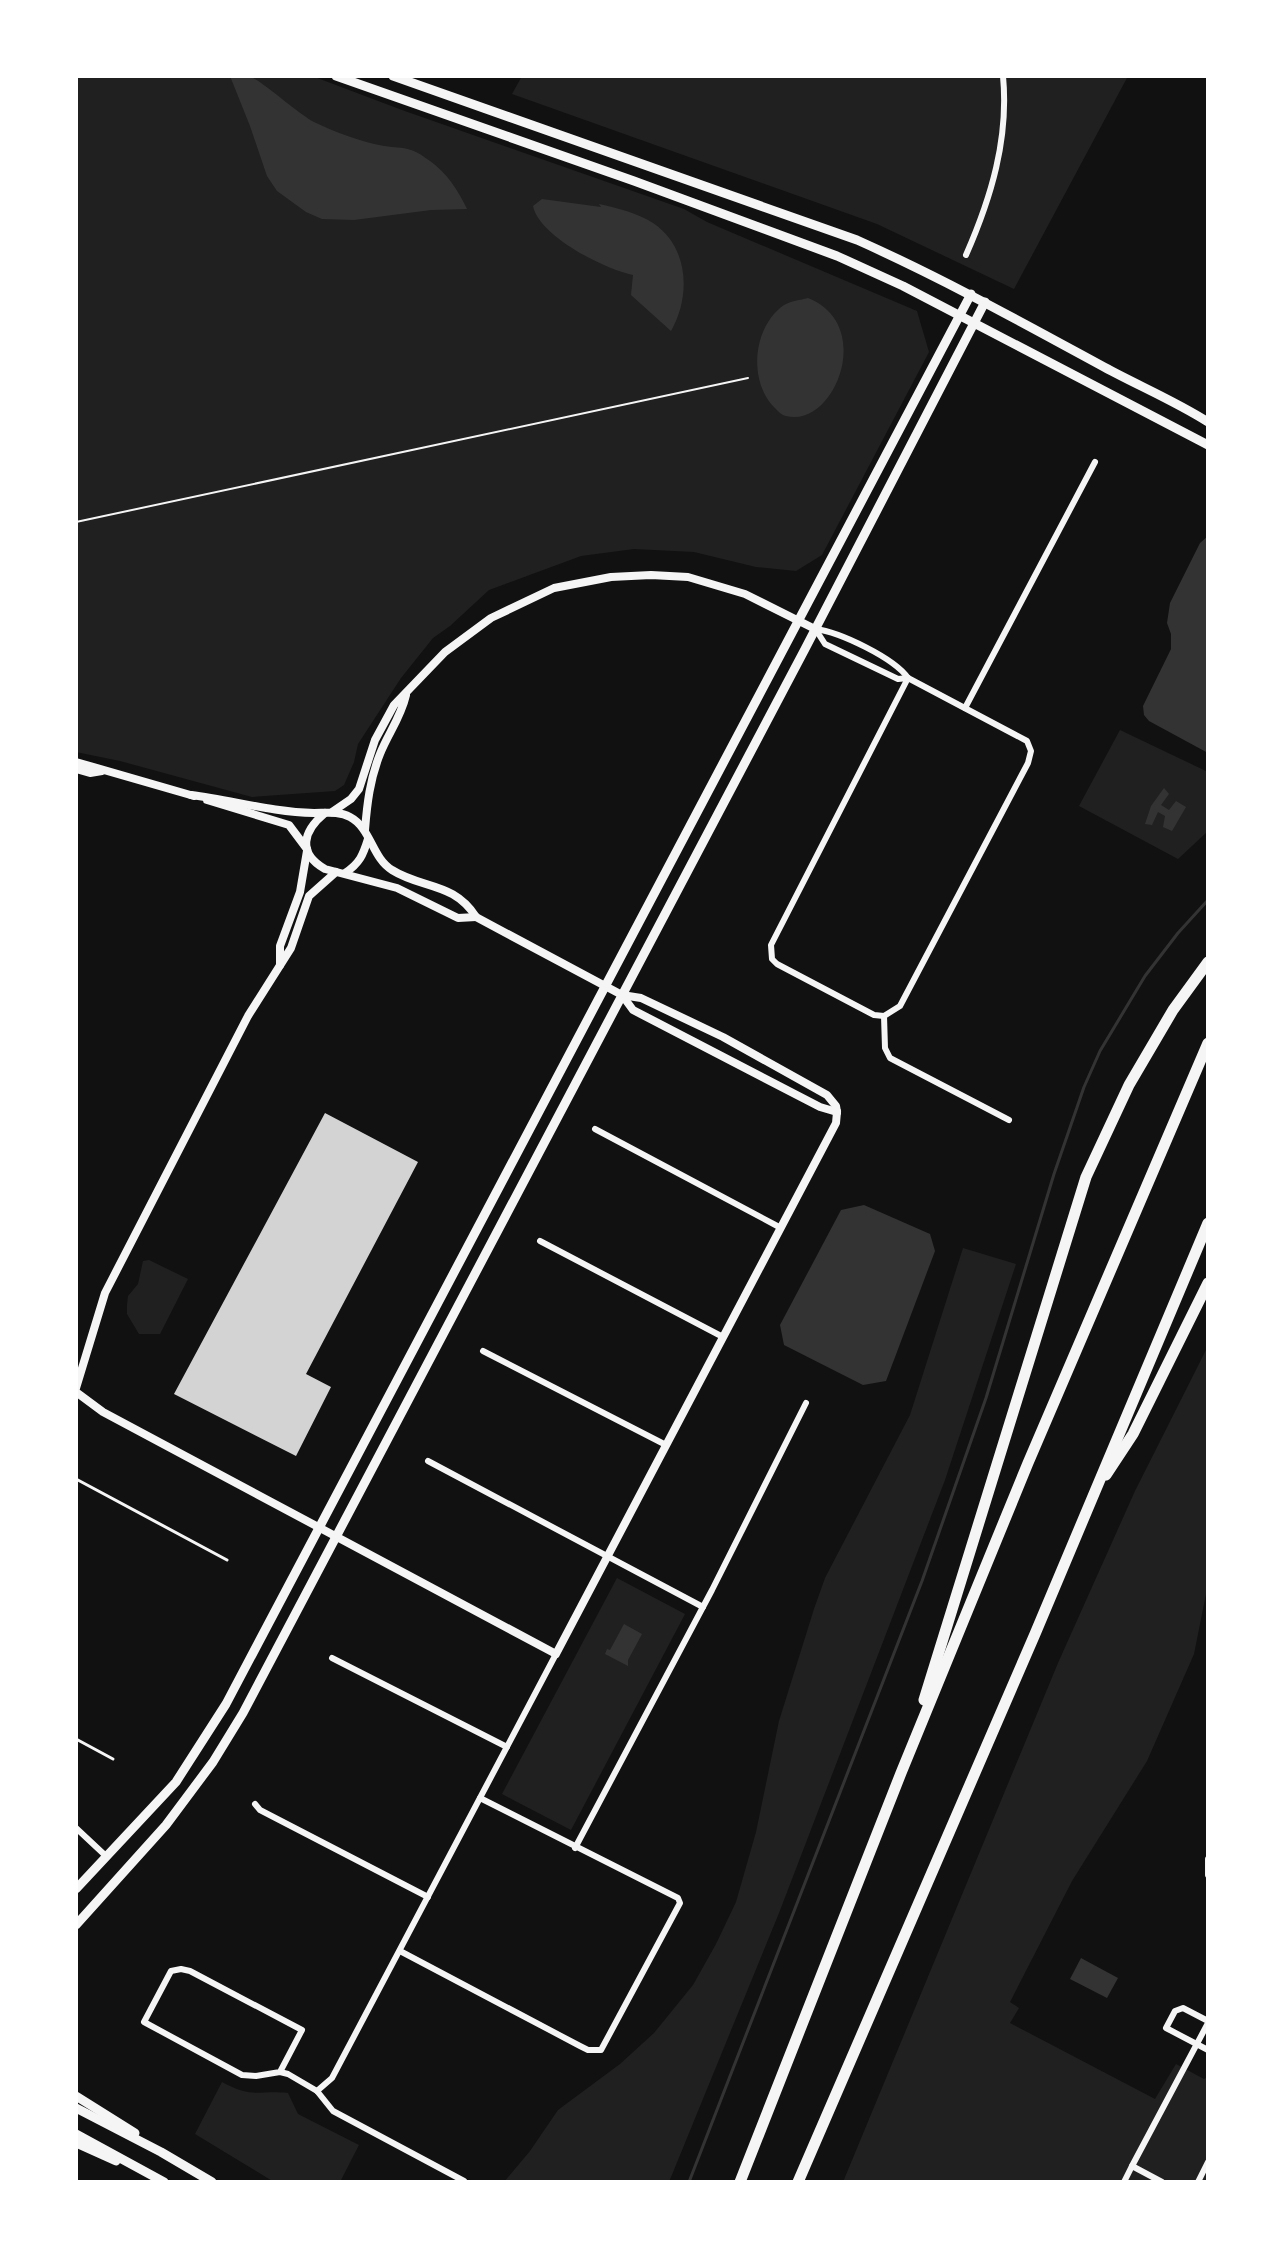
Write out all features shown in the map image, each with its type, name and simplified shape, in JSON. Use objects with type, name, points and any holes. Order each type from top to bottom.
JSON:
[{"type":"highway","points":[[901,1773],[1086,1177],[1129,1085],[1173,1010],[1208,962]]},
{"type":"highway","points":[[740,2182],[901,1773],[1028,1463],[1208,1043]]},
{"type":"highway","points":[[798,2182],[1208,1223]]},
{"type":"highway","points":[[1091,1499],[1133,1434],[1208,1283]]},
{"type":"main road","points":[[336,76],[837,256],[903,286],[1208,445]]},
{"type":"main road","points":[[393,76],[857,240],[924,269],[1208,422]]},
{"type":"main road","points":[[76,1889],[176,1782],[226,1704],[971,294]]},
{"type":"main road","points":[[76,1925],[166,1825],[213,1762],[243,1713],[985,302]]},
{"type":"main road","points":[[76,2096],[104,2111],[161,2152]]},
{"type":"main road","points":[[76,2108],[212,2182]]},
{"type":"main road","points":[[76,2134],[162,2182]]},
{"type":"main road","points":[[76,2143],[162,2182]]},
{"type":"street","points":[[966,255],[985,211],[997,165],[1003,123],[1003,76]]},
{"type":"street","points":[[965,708],[1095,462]]},
{"type":"street","points":[[280,966],[280,946],[300,892],[308,831],[329,812],[351,799],[359,789],[383,722],[394,705],[445,652],[491,618],[554,588],[584,581],[651,575],[688,577],[745,594],[815,629],[831,631],[889,660],[908,678],[1027,741],[1031,751],[1028,763],[896,1011],[884,1016],[874,1015],[777,964],[770,953],[771,945],[908,678]]},
{"type":"street","points":[[815,629],[825,644],[898,679],[908,678]]},
{"type":"street","points":[[406,693],[402,711],[376,767],[369,791],[363,856],[357,865],[309,896],[291,948],[248,1016],[105,1293],[76,1390],[103,1412],[556,1654]]},
{"type":"street","points":[[76,762],[191,795],[234,811],[273,818],[289,825],[317,865],[397,888],[458,918],[476,917]]},
{"type":"street","points":[[76,769],[90,773],[103,771]]},
{"type":"street","points":[[191,795],[289,812],[329,812],[351,817],[381,860],[393,871],[466,902],[476,917],[622,995],[641,998],[723,1037],[827,1095],[837,1112],[836,1123],[400,1951],[332,2078],[317,2091]]},
{"type":"street","points":[[622,995],[633,1010],[820,1107],[837,1112]]},
{"type":"street","points":[[884,1016],[885,1048],[890,1058],[1009,1120]]},
{"type":"street","points":[[595,1129],[781,1228]]},
{"type":"street","points":[[540,1241],[723,1337]]},
{"type":"street","points":[[483,1351],[666,1445]]},
{"type":"street","points":[[575,1848],[703,1607],[806,1403]]},
{"type":"street","points":[[428,1461],[703,1607]]},
{"type":"street","points":[[332,1658],[507,1747]]},
{"type":"street","points":[[226,1704],[243,1713]]},
{"type":"street","points":[[400,1951],[588,2050],[601,2050],[680,1900],[480,1798]]},
{"type":"street","points":[[255,1804],[260,1810],[428,1897]]},
{"type":"street","points":[[76,1828],[107,1857]]},
{"type":"street","points":[[1208,1859],[1208,1875]]},
{"type":"street","points":[[280,2072],[302,2030],[190,1971],[171,1971],[144,2022],[242,2075],[280,2072],[317,2091],[333,2111],[464,2181]]},
{"type":"street","points":[[1124,2182],[1198,2045],[1208,2022],[1183,2008],[1175,2011],[1166,2028],[1198,2045],[1208,2050]]},
{"type":"street","points":[[1198,2182],[1208,2162]]},
{"type":"street","points":[[1132,2166],[1162,2182]]},
{"type":"lane","points":[[76,1479],[227,1560]]},
{"type":"lane","points":[[76,1739],[113,1759]]},
{"type":"path","points":[[76,522],[748,378]]},
{"type":"shaded area","points":[[76,76],[312,76],[684,209],[707,222],[917,311],[929,352],[822,555],[796,571],[756,567],[694,552],[634,549],[581,556],[489,590],[433,638],[401,678],[358,744],[344,785],[335,791],[252,797],[76,752]]},
{"type":"shaded area","points":[[230,76],[253,78],[307,118],[331,129],[366,142],[417,153],[447,176],[467,209],[431,210],[354,220],[322,219],[306,212],[277,191],[267,176]]},
{"type":"shaded area","points":[[522,76],[1128,76],[1014,289],[877,224],[512,94]]},
{"type":"shaded area","points":[[542,199],[620,209],[647,219],[665,233],[680,258],[684,288],[682,303],[671,331],[631,295],[633,275],[574,250],[547,229],[533,206]]},
{"type":"shaded area","points":[[808,298],[829,311],[840,330],[844,351],[832,391],[819,407],[804,416],[786,416],[764,394],[757,367],[758,352],[766,326],[774,314],[784,305]]},
{"type":"shaded area","points":[[1208,536],[1208,753],[1149,721],[1144,715],[1143,706],[1171,649],[1167,623],[1170,603],[1200,543]]},
{"type":"shaded area","points":[[1120,730],[1208,772],[1208,831],[1178,859],[1079,806]]},
{"type":"shaded area","points":[[1164,788],[1169,794],[1161,805],[1169,810],[1176,801],[1186,807],[1172,831],[1163,827],[1165,816],[1158,812],[1152,825],[1145,824],[1151,806]]},
{"type":"shaded area","points":[[864,1205],[930,1234],[935,1251],[886,1381],[863,1385],[784,1345],[780,1325],[841,1210]]},
{"type":"shaded area","points":[[963,1248],[1016,1264],[945,1480],[779,1913],[669,2182],[504,2182],[558,2110],[620,2064],[654,2033],[693,1985],[716,1944],[736,1902],[756,1832],[779,1721],[825,1578],[910,1415]]},
{"type":"shaded area","points":[[149,1260],[188,1279],[160,1334],[139,1334],[127,1314],[128,1296],[138,1284],[143,1261]]},
{"type":"shaded area","points":[[1207,1348],[1208,1584],[1194,1654],[1147,1761],[1072,1881],[1010,2002],[1019,2008],[1010,2023],[1155,2099],[1176,2064],[1204,2079],[1208,2077],[1208,2182],[843,2182],[1058,1663],[1135,1491]]},
{"type":"shaded area","points":[[617,1578],[685,1614],[571,1830],[502,1794]]},
{"type":"shaded area","points":[[624,1624],[642,1634],[628,1660],[628,1666],[605,1654]]},
{"type":"shaded area","points":[[1081,1958],[1118,1978],[1107,1998],[1070,1979]]},
{"type":"shaded area","points":[[222,2082],[249,2092],[288,2093],[298,2114],[359,2145],[340,2182],[274,2182],[195,2134]]},
{"type":"building","points":[[325,1113],[418,1162],[306,1374],[331,1387],[296,1456],[174,1394]]},
{"type":"waterway","points":[[689,2182],[922,1581],[986,1398],[1054,1174],[1084,1087],[1100,1051],[1145,976],[1208,900]]}]
